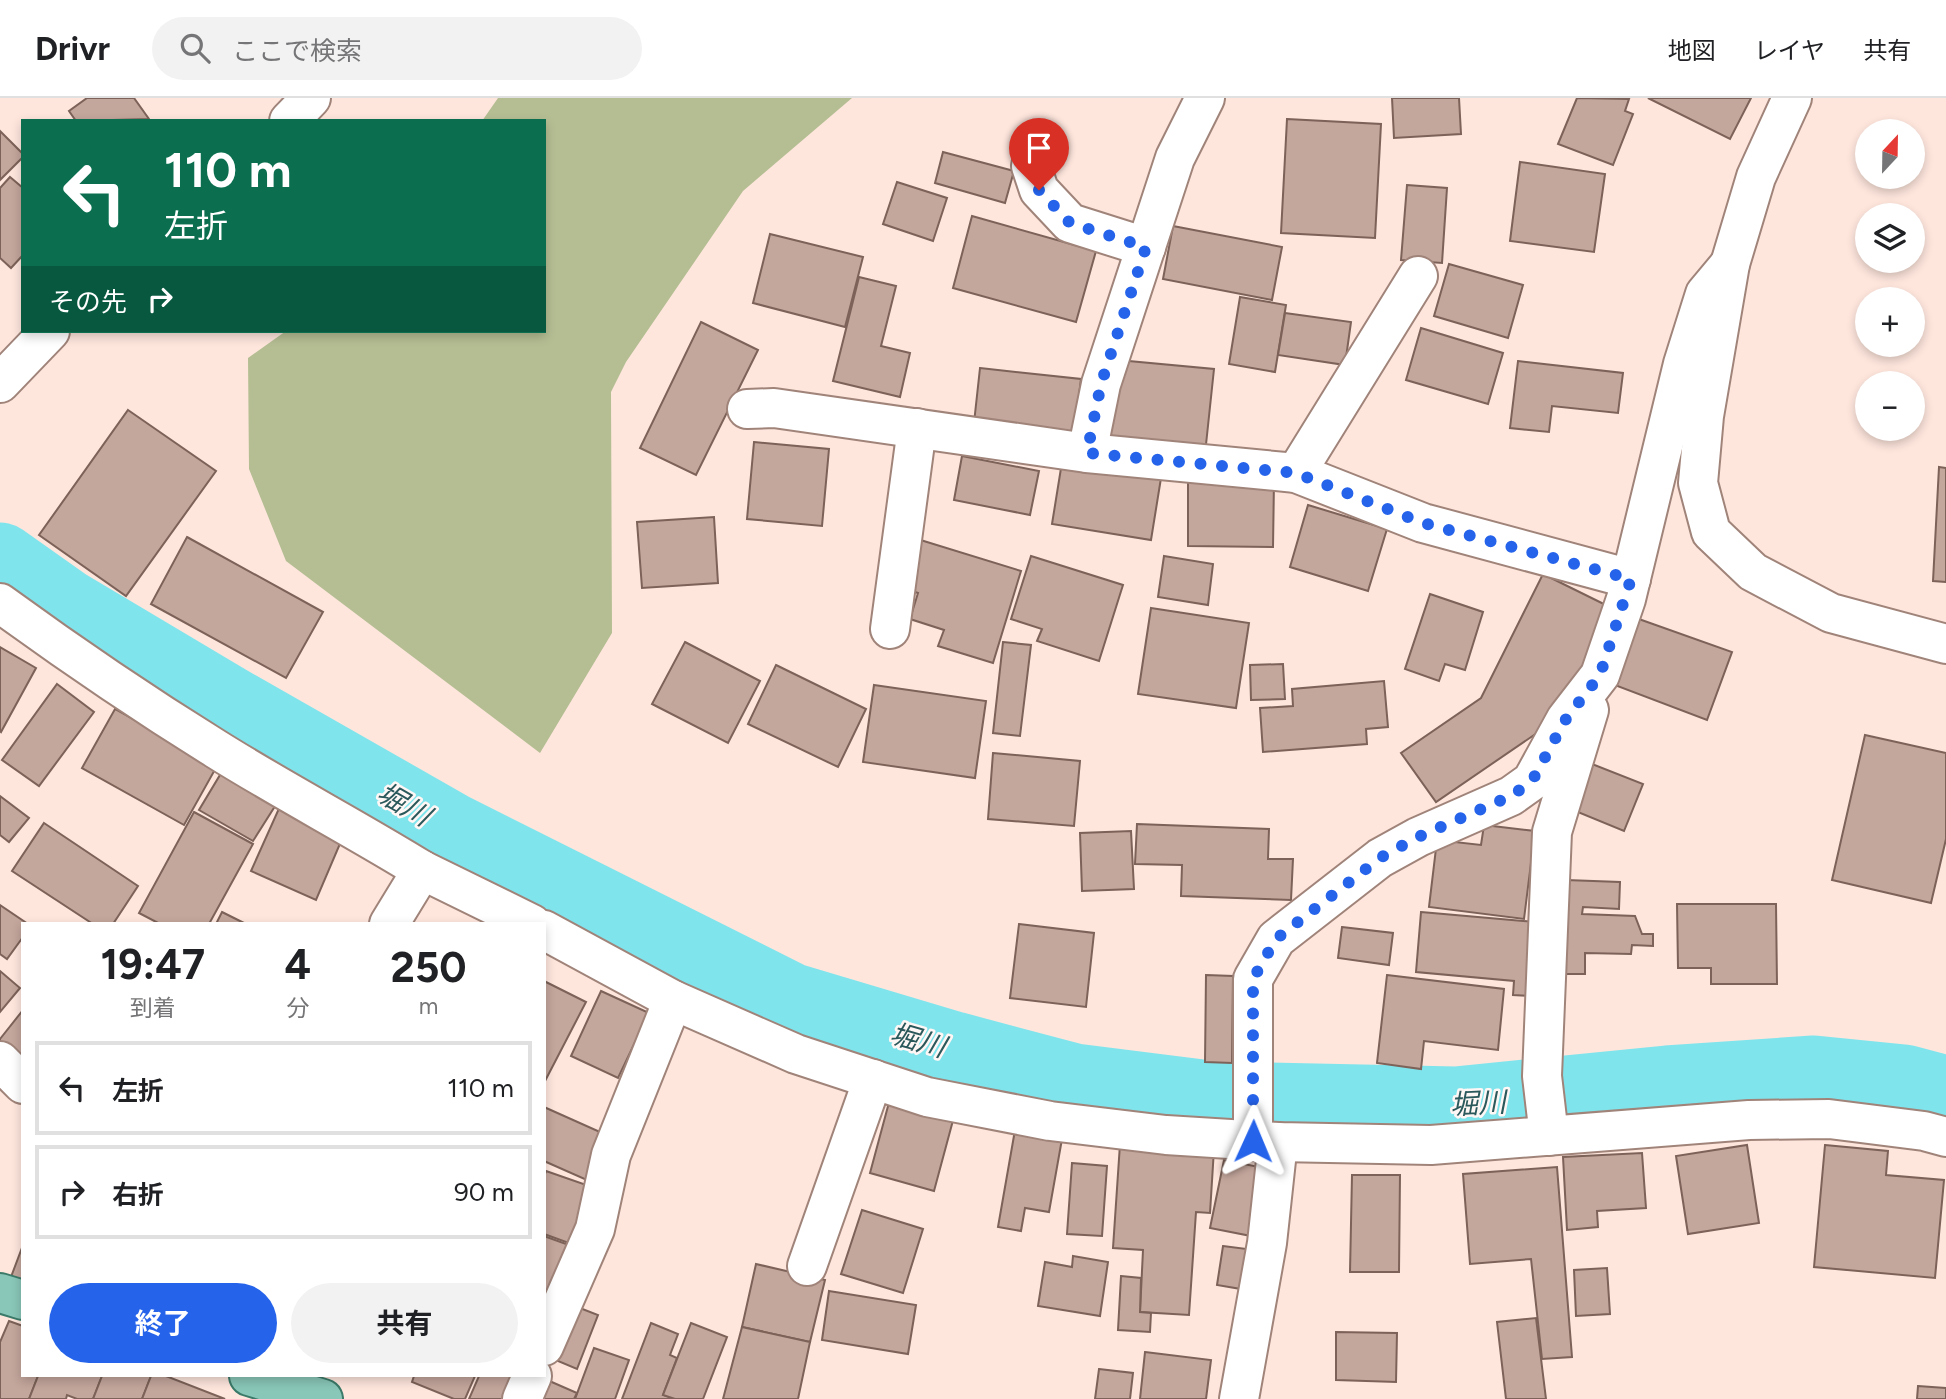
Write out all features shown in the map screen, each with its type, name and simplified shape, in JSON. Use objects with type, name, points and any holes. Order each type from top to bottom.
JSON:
[{"type":"main road","points":[[0,1293],[21,1299]]},
{"type":"main road","points":[[252,1377],[323,1399]]},
{"type":"street","points":[[291,119],[311,98]]},
{"type":"street","points":[[1087,453],[1101,384],[1175,158],[1205,98]]},
{"type":"street","points":[[1792,98],[1756,177],[1730,264],[1704,416],[1698,483],[1711,532],[1753,572],[1831,612],[1946,644]]},
{"type":"street","points":[[1031,166],[1039,190],[1070,223],[1146,247]]},
{"type":"street","points":[[1549,1136],[1542,1076],[1552,832],[1631,579],[1655,474],[1694,329],[1705,294],[1730,264]]},
{"type":"street","points":[[1296,473],[1418,276]]},
{"type":"street","points":[[0,383],[48,333]]},
{"type":"street","points":[[747,409],[774,408],[1087,453],[1296,473],[1423,523],[1631,579]]},
{"type":"street","points":[[890,629],[917,428]]},
{"type":"street","points":[[0,603],[69,653],[217,750],[422,870],[528,922]]},
{"type":"street","points":[[1239,1399],[1267,1243],[1266,1142],[1253,979],[1276,939],[1380,858],[1418,837],[1511,796],[1532,781],[1566,719],[1600,675]]},
{"type":"street","points":[[390,922],[422,870]]},
{"type":"street","points":[[546,931],[673,1000],[796,1054],[927,1097],[1050,1121],[1167,1136],[1266,1142],[1431,1145],[1749,1120],[1829,1119],[1924,1130],[1946,1137]]},
{"type":"street","points":[[546,1341],[595,1229],[611,1155],[673,1000]]},
{"type":"street","points":[[0,1061],[21,1082]]},
{"type":"street","points":[[807,1266],[873,1079]]},
{"type":"street","points":[[522,1399],[532,1377]]},
{"type":"green space","points":[[498,98],[852,98],[743,191],[626,362],[611,392],[612,633],[540,753],[286,561],[249,469],[248,358],[283,333],[546,333],[546,119],[483,119]]},
{"type":"building","points":[[87,98],[134,98],[149,119],[75,119],[69,111]]},
{"type":"building","points":[[1392,98],[1459,98],[1461,134],[1394,138]]},
{"type":"building","points":[[1577,98],[1629,99],[1625,111],[1633,114],[1613,165],[1558,144]]},
{"type":"building","points":[[1648,98],[1751,98],[1730,139]]},
{"type":"building","points":[[1287,119],[1381,124],[1375,238],[1281,233]]},
{"type":"building","points":[[0,131],[21,152],[21,159],[0,180]]},
{"type":"building","points":[[943,152],[1014,171],[1005,203],[935,183]]},
{"type":"building","points":[[1520,162],[1605,174],[1594,252],[1510,241]]},
{"type":"building","points":[[10,177],[21,186],[21,257],[11,268],[0,258],[0,188]]},
{"type":"building","points":[[897,182],[947,198],[933,241],[883,224]]},
{"type":"building","points":[[1407,185],[1447,188],[1442,263],[1401,260]]},
{"type":"building","points":[[972,216],[1096,251],[1076,322],[953,288]]},
{"type":"building","points":[[1173,226],[1282,247],[1272,300],[1163,279]]},
{"type":"building","points":[[770,234],[863,257],[845,327],[753,303]]},
{"type":"building","points":[[1449,264],[1523,285],[1508,338],[1434,316]]},
{"type":"building","points":[[859,277],[896,286],[881,346],[910,353],[900,397],[833,381]]},
{"type":"building","points":[[1240,297],[1286,305],[1275,372],[1229,364]]},
{"type":"building","points":[[1285,313],[1351,322],[1345,365],[1278,355]]},
{"type":"building","points":[[701,322],[758,350],[696,475],[640,448]]},
{"type":"building","points":[[1421,328],[1503,353],[1488,404],[1406,380]]},
{"type":"building","points":[[1118,360],[1214,369],[1205,454],[1109,445]]},
{"type":"building","points":[[1518,361],[1623,373],[1618,413],[1552,406],[1549,432],[1510,428]]},
{"type":"building","points":[[980,368],[1081,379],[1074,435],[974,423]]},
{"type":"building","points":[[128,410],[216,471],[126,596],[39,535]]},
{"type":"building","points":[[754,442],[829,449],[822,526],[747,519]]},
{"type":"building","points":[[962,456],[1039,471],[1030,515],[954,500]]},
{"type":"building","points":[[1062,462],[1161,478],[1151,540],[1052,524]]},
{"type":"building","points":[[1939,467],[1946,468],[1946,582],[1933,581]]},
{"type":"building","points":[[1188,480],[1274,481],[1273,547],[1188,546]]},
{"type":"building","points":[[1308,505],[1387,529],[1368,591],[1290,567]]},
{"type":"building","points":[[714,517],[718,583],[642,588],[637,522]]},
{"type":"building","points":[[187,537],[323,612],[286,678],[151,604]]},
{"type":"building","points":[[914,538],[1021,571],[993,663],[938,646],[944,630],[910,619],[918,593],[899,587]]},
{"type":"building","points":[[1031,556],[1123,585],[1099,661],[1037,641],[1042,629],[1011,619]]},
{"type":"building","points":[[1164,556],[1213,564],[1208,605],[1158,597]]},
{"type":"building","points":[[1543,574],[1618,611],[1588,670],[1537,733],[1436,802],[1401,753],[1481,698]]},
{"type":"building","points":[[1430,594],[1483,612],[1465,670],[1445,664],[1439,681],[1405,669]]},
{"type":"building","points":[[1151,608],[1249,623],[1236,708],[1138,694]]},
{"type":"building","points":[[1636,618],[1732,652],[1707,720],[1612,684]]},
{"type":"building","points":[[685,642],[760,681],[728,743],[652,704]]},
{"type":"building","points":[[1003,642],[1031,645],[1020,736],[993,733]]},
{"type":"building","points":[[0,647],[36,668],[1,732],[0,731]]},
{"type":"building","points":[[1283,664],[1285,699],[1251,700],[1250,665]]},
{"type":"building","points":[[776,665],[866,709],[838,767],[748,724]]},
{"type":"building","points":[[1384,681],[1388,727],[1366,729],[1367,744],[1263,752],[1260,708],[1293,706],[1292,689]]},
{"type":"building","points":[[57,684],[94,712],[39,786],[2,760]]},
{"type":"building","points":[[874,685],[986,701],[975,778],[863,762]]},
{"type":"building","points":[[115,709],[217,766],[184,825],[82,768]]},
{"type":"building","points":[[1865,735],[1946,753],[1946,839],[1931,903],[1832,880]]},
{"type":"building","points":[[993,753],[1080,761],[1074,826],[988,819]]},
{"type":"building","points":[[1587,762],[1643,784],[1624,831],[1568,808]]},
{"type":"building","points":[[223,770],[277,803],[253,841],[199,810]]},
{"type":"building","points":[[0,796],[29,818],[9,842],[0,835]]},
{"type":"building","points":[[281,804],[345,832],[316,900],[251,871]]},
{"type":"building","points":[[194,812],[253,844],[210,922],[156,922],[139,913]]},
{"type":"building","points":[[44,823],[138,886],[114,922],[90,922],[12,871]]},
{"type":"building","points":[[1137,824],[1269,829],[1268,859],[1293,859],[1291,900],[1181,896],[1182,865],[1135,864]]},
{"type":"building","points":[[1484,825],[1535,831],[1524,919],[1429,907],[1437,840],[1481,845]]},
{"type":"building","points":[[1131,831],[1134,889],[1082,891],[1080,833]]},
{"type":"building","points":[[1566,880],[1620,882],[1619,909],[1583,907],[1582,914],[1635,916],[1642,934],[1653,934],[1653,946],[1632,945],[1631,954],[1585,953],[1585,974],[1565,974]]},
{"type":"building","points":[[1677,904],[1776,904],[1777,984],[1711,984],[1711,968],[1678,968]]},
{"type":"building","points":[[0,905],[25,922],[21,922],[21,940],[7,959],[0,954]]},
{"type":"building","points":[[222,912],[242,922],[217,922]]},
{"type":"building","points":[[1421,912],[1535,922],[1529,996],[1513,995],[1514,981],[1416,972]]},
{"type":"building","points":[[1019,924],[1094,933],[1086,1007],[1010,998]]},
{"type":"building","points":[[1342,927],[1393,933],[1389,965],[1338,958]]},
{"type":"building","points":[[0,971],[20,988],[0,1012]]},
{"type":"building","points":[[1206,975],[1233,976],[1232,1063],[1205,1062]]},
{"type":"building","points":[[1387,975],[1504,989],[1498,1050],[1424,1041],[1421,1069],[1377,1063]]},
{"type":"building","points":[[546,982],[586,1002],[546,1079]]},
{"type":"building","points":[[601,991],[649,1013],[618,1078],[571,1056]]},
{"type":"building","points":[[21,1013],[21,1060],[0,1044],[0,1039]]},
{"type":"building","points":[[891,1095],[955,1113],[934,1191],[870,1173]]},
{"type":"building","points":[[546,1108],[609,1136],[589,1181],[546,1162]]},
{"type":"building","points":[[1015,1130],[1062,1139],[1049,1212],[1025,1208],[1021,1231],[998,1227]]},
{"type":"building","points":[[1120,1144],[1214,1149],[1210,1213],[1196,1212],[1189,1315],[1140,1312],[1143,1250],[1113,1248]]},
{"type":"building","points":[[1747,1145],[1759,1223],[1688,1234],[1676,1156]]},
{"type":"building","points":[[1825,1145],[1888,1151],[1886,1175],[1944,1180],[1935,1278],[1814,1267]]},
{"type":"building","points":[[1642,1153],[1646,1208],[1597,1211],[1598,1227],[1567,1230],[1563,1157]]},
{"type":"building","points":[[1224,1160],[1264,1168],[1251,1236],[1210,1228]]},
{"type":"building","points":[[1072,1163],[1107,1166],[1102,1236],[1067,1234]]},
{"type":"building","points":[[1557,1167],[1572,1357],[1542,1359],[1531,1259],[1470,1264],[1463,1174]]},
{"type":"building","points":[[546,1171],[598,1189],[577,1246],[546,1235]]},
{"type":"building","points":[[1352,1175],[1400,1175],[1399,1272],[1350,1272]]},
{"type":"building","points":[[862,1210],[923,1229],[903,1293],[841,1274]]},
{"type":"building","points":[[546,1237],[580,1249],[546,1300]]},
{"type":"building","points":[[1223,1246],[1247,1249],[1241,1289],[1217,1285]]},
{"type":"building","points":[[21,1250],[21,1281],[11,1277]]},
{"type":"building","points":[[1073,1256],[1108,1262],[1100,1316],[1038,1306],[1045,1262],[1072,1267]]},
{"type":"building","points":[[756,1264],[825,1280],[810,1342],[742,1327]]},
{"type":"building","points":[[1607,1268],[1610,1314],[1576,1316],[1574,1270]]},
{"type":"building","points":[[1121,1276],[1141,1278],[1140,1312],[1151,1313],[1150,1332],[1118,1330]]},
{"type":"building","points":[[829,1291],[916,1305],[908,1354],[822,1340]]},
{"type":"building","points":[[567,1303],[598,1315],[577,1369],[546,1356]]},
{"type":"building","points":[[1536,1318],[1546,1399],[1506,1399],[1497,1322]]},
{"type":"building","points":[[9,1321],[21,1325],[21,1377],[38,1377],[29,1399],[0,1399],[0,1342]]},
{"type":"building","points":[[651,1323],[678,1334],[670,1355],[677,1358],[663,1395],[675,1399],[622,1399]]},
{"type":"building","points":[[691,1323],[727,1337],[703,1399],[675,1399],[663,1395]]},
{"type":"building","points":[[742,1327],[810,1342],[798,1399],[723,1399]]},
{"type":"building","points":[[1336,1332],[1397,1333],[1396,1382],[1336,1380]]},
{"type":"building","points":[[594,1348],[629,1360],[615,1399],[575,1399]]},
{"type":"building","points":[[1145,1352],[1211,1360],[1206,1399],[1140,1399]]},
{"type":"building","points":[[1099,1369],[1133,1373],[1130,1399],[1095,1399]]},
{"type":"building","points":[[38,1377],[102,1377],[93,1399],[77,1399],[67,1395],[66,1399],[29,1399]]},
{"type":"building","points":[[102,1377],[151,1377],[142,1399],[93,1399]]},
{"type":"building","points":[[151,1377],[169,1377],[225,1399],[142,1399]]},
{"type":"building","points":[[414,1377],[475,1377],[465,1399],[454,1399],[412,1382]]},
{"type":"building","points":[[479,1377],[527,1377],[517,1399],[469,1399]]},
{"type":"building","points":[[537,1377],[577,1393],[574,1399],[525,1399]]},
{"type":"building","points":[[1918,1386],[1946,1388],[1946,1399],[1917,1399]]},
{"type":"waterway","name":"堀川","points":[[0,562],[65,608],[451,832],[790,1002],[954,1051],[1074,1083],[1217,1101],[1456,1106],[1667,1085],[1814,1075],[1904,1084],[1946,1095]]},
{"type":"route","points":[[1039,190],[1070,223],[1146,247],[1101,384],[1087,453],[1296,473],[1423,523],[1631,579],[1600,675],[1566,719],[1532,781],[1511,796],[1418,837],[1380,858],[1276,939],[1253,979],[1253,1141]]}]
